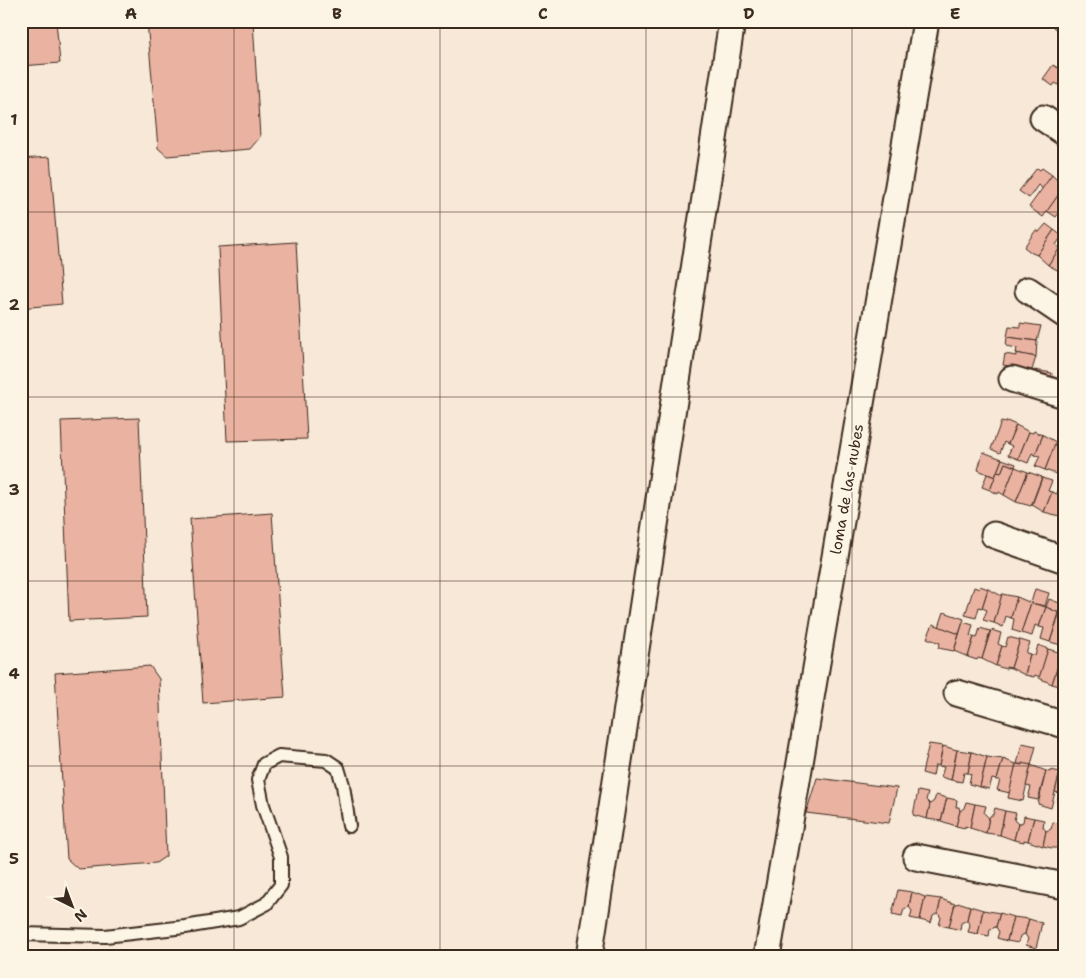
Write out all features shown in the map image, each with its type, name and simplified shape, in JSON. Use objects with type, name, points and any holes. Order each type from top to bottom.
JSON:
[{"type":"street","points":[[589,957],[732,21]]},
{"type":"street","name":"loma de las nubes","points":[[767,957],[926,21]]},
{"type":"street","points":[[1043,118],[1065,133]]},
{"type":"street","points":[[1028,290],[1065,315]]},
{"type":"street","points":[[1012,379],[1065,395]]},
{"type":"street","points":[[994,536],[1065,560]]},
{"type":"street","points":[[957,693],[1065,725]]},
{"type":"street","points":[[916,857],[1065,886]]},
{"type":"lane","points":[[21,934],[105,936],[185,927],[239,918],[266,904],[282,885],[281,857],[262,805],[258,780],[264,764],[279,756],[326,760],[338,768],[344,785],[349,826]]},
{"type":"building","points":[[21,21],[56,21],[60,63],[21,66]]},
{"type":"building","points":[[147,21],[253,21],[260,137],[250,149],[167,156],[158,148]]},
{"type":"building","points":[[1057,21],[1065,21],[1065,31],[1062,34],[1053,27]]},
{"type":"building","points":[[1065,58],[1065,77],[1059,85],[1055,83],[1053,86],[1043,79],[1053,65],[1058,68]]},
{"type":"building","points":[[50,157],[62,304],[21,308],[21,159]]},
{"type":"building","points":[[1037,168],[1040,170],[1042,168],[1052,175],[1043,189],[1038,185],[1029,198],[1019,191]]},
{"type":"building","points":[[1052,175],[1064,187],[1043,217],[1029,207]]},
{"type":"building","points":[[1064,187],[1065,205],[1056,217],[1047,211]]},
{"type":"building","points":[[1046,224],[1054,230],[1037,255],[1024,247],[1036,230],[1039,232]]},
{"type":"building","points":[[1054,230],[1062,236],[1056,245],[1060,248],[1048,265],[1037,255]]},
{"type":"building","points":[[296,242],[307,439],[227,441],[218,247]]},
{"type":"building","points":[[1060,248],[1063,250],[1065,248],[1065,267],[1061,272],[1048,265]]},
{"type":"building","points":[[1020,323],[1041,326],[1037,341],[1007,337],[1009,326],[1020,327]]},
{"type":"building","points":[[1007,337],[1037,341],[1036,357],[1016,353],[1017,348],[1006,346]]},
{"type":"building","points":[[1016,353],[1036,357],[1032,370],[1003,365],[1005,354],[1016,356]]},
{"type":"building","points":[[1034,370],[1052,373],[1051,383],[1033,376]]},
{"type":"building","points":[[139,418],[147,617],[69,621],[61,421]]},
{"type":"building","points":[[1007,421],[1016,425],[1008,444],[1004,442],[1000,453],[991,449],[1001,422],[1006,423]]},
{"type":"building","points":[[1016,425],[1029,432],[1018,459],[1008,455],[1012,446],[1008,444]]},
{"type":"building","points":[[1034,431],[1043,435],[1035,455],[1032,453],[1028,463],[1018,459],[1029,432],[1033,433]]},
{"type":"building","points":[[1043,435],[1056,442],[1045,470],[1035,466],[1040,456],[1035,455]]},
{"type":"building","points":[[1056,442],[1065,443],[1065,462],[1064,465],[1060,463],[1056,474],[1045,470]]},
{"type":"building","points":[[983,452],[1002,459],[995,477],[978,470]]},
{"type":"building","points":[[1002,459],[1016,464],[1015,467],[1005,463],[1001,473],[997,472]]},
{"type":"building","points":[[1005,463],[1015,467],[1004,495],[990,490],[997,472],[1001,473]]},
{"type":"building","points":[[1015,467],[1028,472],[1016,502],[1004,495]]},
{"type":"building","points":[[1028,472],[1042,477],[1031,506],[1016,502]]},
{"type":"building","points":[[987,474],[995,477],[990,490],[982,487]]},
{"type":"building","points":[[1042,478],[1052,481],[1048,491],[1052,492],[1044,512],[1032,505]]},
{"type":"building","points":[[1060,484],[1065,486],[1065,503],[1060,516],[1044,512],[1052,492],[1057,494]]},
{"type":"building","points":[[272,513],[285,697],[203,703],[190,519]]},
{"type":"building","points":[[980,586],[988,589],[982,608],[979,607],[976,618],[965,615],[974,587],[979,589]]},
{"type":"building","points":[[988,589],[1002,596],[994,623],[983,620],[987,610],[982,608]]},
{"type":"building","points":[[1035,589],[1049,593],[1045,606],[1031,603]]},
{"type":"building","points":[[1002,594],[1017,597],[1011,618],[1006,616],[1003,627],[994,623]]},
{"type":"building","points":[[1017,597],[1031,603],[1021,633],[1012,630],[1014,619],[1011,618]]},
{"type":"building","points":[[1049,599],[1062,604],[1059,613],[1046,607]]},
{"type":"building","points":[[1031,603],[1046,607],[1039,627],[1035,625],[1032,636],[1021,633]]},
{"type":"building","points":[[1046,607],[1059,613],[1050,642],[1041,639],[1044,628],[1039,627]]},
{"type":"building","points":[[944,612],[964,619],[959,634],[939,627]]},
{"type":"building","points":[[1060,612],[1065,614],[1065,634],[1061,645],[1050,642]]},
{"type":"building","points":[[963,622],[973,625],[970,636],[974,637],[968,657],[954,651]]},
{"type":"building","points":[[933,624],[959,634],[954,651],[938,648],[940,643],[927,638]]},
{"type":"building","points":[[980,628],[990,631],[982,659],[978,658],[977,660],[968,657],[974,637],[977,638]]},
{"type":"building","points":[[991,630],[1001,633],[998,644],[1002,646],[996,666],[982,659]]},
{"type":"building","points":[[1008,637],[1020,640],[1011,668],[1006,667],[1006,669],[996,666],[1002,646],[1005,647]]},
{"type":"building","points":[[1020,640],[1030,643],[1026,653],[1030,654],[1025,675],[1011,668]]},
{"type":"building","points":[[1038,645],[1048,649],[1040,677],[1025,675],[1030,654],[1035,656]]},
{"type":"building","points":[[1048,649],[1062,653],[1052,684],[1039,678]]},
{"type":"building","points":[[1062,653],[1065,654],[1065,685],[1063,687],[1052,684]]},
{"type":"building","points":[[150,666],[159,679],[166,856],[156,863],[78,869],[67,859],[55,673]]},
{"type":"building","points":[[1022,743],[1036,746],[1031,765],[1017,764]]},
{"type":"building","points":[[929,744],[943,746],[939,766],[935,765],[933,776],[922,773]]},
{"type":"building","points":[[943,746],[957,750],[951,780],[941,777],[944,767],[939,766]]},
{"type":"building","points":[[957,750],[972,752],[968,773],[964,773],[962,782],[951,780]]},
{"type":"building","points":[[972,752],[987,757],[980,787],[969,784],[971,774],[968,773]]},
{"type":"building","points":[[987,757],[1003,759],[997,780],[992,779],[989,789],[980,787]]},
{"type":"building","points":[[1003,759],[1016,764],[1010,793],[997,790],[1000,780],[997,780]]},
{"type":"building","points":[[1022,763],[1031,765],[1023,801],[1008,798],[1016,764],[1022,765]]},
{"type":"building","points":[[1031,765],[1046,771],[1038,800],[1028,798],[1031,787],[1026,786]]},
{"type":"building","points":[[1051,770],[1060,772],[1051,808],[1038,804],[1046,771],[1050,772]]},
{"type":"building","points":[[1060,772],[1065,773],[1065,806],[1057,804],[1059,793],[1055,792]]},
{"type":"building","points":[[817,778],[897,788],[889,823],[806,813]]},
{"type":"building","points":[[918,791],[928,793],[926,800],[930,804],[927,819],[913,815]]},
{"type":"building","points":[[936,795],[947,798],[941,821],[927,819],[930,804],[934,801]]},
{"type":"building","points":[[947,798],[957,800],[956,807],[959,807],[960,811],[956,826],[941,821]]},
{"type":"building","points":[[966,802],[975,804],[970,828],[956,826],[960,811],[964,808]]},
{"type":"building","points":[[975,804],[986,806],[984,813],[989,818],[986,833],[970,828]]},
{"type":"building","points":[[995,808],[1005,811],[1000,835],[986,833],[989,818],[993,815]]},
{"type":"building","points":[[1005,811],[1016,813],[1014,820],[1018,824],[1014,840],[1000,835]]},
{"type":"building","points":[[1024,816],[1034,818],[1028,841],[1014,840],[1018,824],[1023,822]]},
{"type":"building","points":[[1034,818],[1044,820],[1043,827],[1046,831],[1043,846],[1028,841]]},
{"type":"building","points":[[1053,822],[1063,824],[1058,848],[1043,846],[1046,831],[1051,829]]},
{"type":"building","points":[[898,890],[912,892],[909,907],[904,909],[902,916],[892,914]]},
{"type":"building","points":[[912,892],[925,897],[920,920],[910,918],[912,911],[909,907]]},
{"type":"building","points":[[925,897],[941,899],[938,913],[933,916],[931,923],[920,920]]},
{"type":"building","points":[[941,899],[955,904],[949,927],[939,925],[941,918],[938,913]]},
{"type":"building","points":[[961,903],[970,906],[967,920],[961,923],[960,930],[949,927],[955,904]]},
{"type":"building","points":[[970,906],[983,910],[978,934],[968,932],[970,925],[967,920]]},
{"type":"building","points":[[983,910],[1000,913],[996,927],[990,929],[989,936],[978,934]]},
{"type":"building","points":[[1000,913],[1013,917],[1007,941],[997,938],[999,932],[996,927]]},
{"type":"building","points":[[1013,917],[1029,919],[1025,934],[1020,936],[1018,943],[1007,941]]},
{"type":"building","points":[[1029,919],[1042,923],[1036,948],[1026,945],[1028,939],[1025,934]]}]
